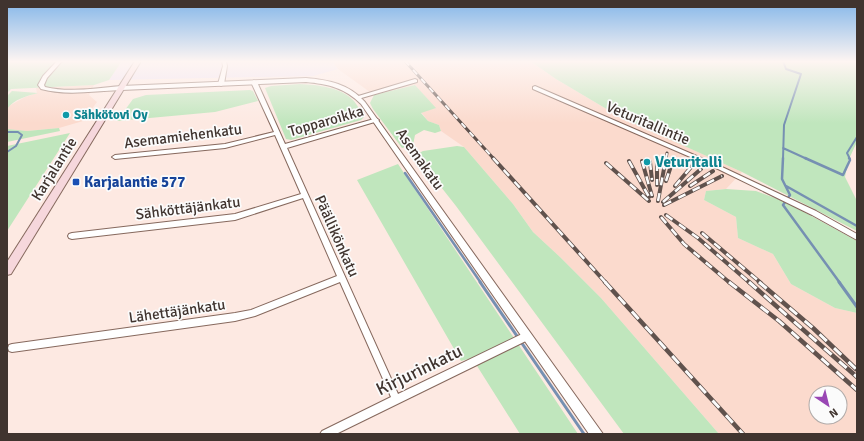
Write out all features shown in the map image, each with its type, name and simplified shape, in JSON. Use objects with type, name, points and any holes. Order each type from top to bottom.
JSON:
[{"type":"main road","name":"Karjalantie","points":[[7,272],[125,82]]},
{"type":"street","points":[[44,82],[42,85],[43,88],[50,91],[121,88]]},
{"type":"street","name":"Päällikönkatu","points":[[254,82],[396,399]]},
{"type":"street","name":"Asemakatu","points":[[121,88],[280,82]]},
{"type":"street","name":"Asemakatu","points":[[319,82],[348,88],[358,97],[376,120],[597,434]]},
{"type":"street","points":[[358,97],[413,82]]},
{"type":"street","name":"Veturitallintie","points":[[535,88],[720,168],[814,213],[857,237]]},
{"type":"street","name":"Topparoikka","points":[[283,146],[376,120]]},
{"type":"street","name":"Asemamiehenkatu","points":[[115,157],[225,146],[277,133]]},
{"type":"street","name":"Sähköttäjänkatu","points":[[72,236],[236,217],[305,195]]},
{"type":"street","name":"Lähettäjänkatu","points":[[12,348],[235,317],[252,313],[341,278]]},
{"type":"street","name":"Kirjurinkatu","points":[[325,434],[528,336]]},
{"type":"shaded area","points":[[355,82],[560,82],[620,117],[742,172],[726,189],[706,191],[704,200],[736,217],[738,238],[773,254],[791,284],[835,308],[857,313],[857,434],[719,434],[601,298],[533,232],[513,204],[464,147],[441,131],[439,125],[428,121],[421,112],[435,108],[415,85],[374,95]]},
{"type":"shaded area","points":[[94,85],[89,95],[97,102],[83,121],[59,128],[27,131],[7,129],[7,109],[9,106],[25,97],[37,93],[36,88]]},
{"type":"green space","points":[[7,82],[104,82],[94,85],[11,89],[7,93]]},
{"type":"green space","points":[[560,82],[857,82],[857,144],[848,161],[845,177],[857,201],[857,231],[742,172],[620,117]]},
{"type":"green space","points":[[300,84],[322,86],[349,96],[364,117],[361,120],[291,140],[286,139],[265,88],[271,86]]},
{"type":"green space","points":[[415,85],[436,108],[421,113],[428,121],[439,125],[441,131],[435,133],[424,130],[415,135],[413,145],[402,148],[370,103],[374,95]]},
{"type":"green space","points":[[12,91],[38,93],[17,100],[7,109],[7,96]]},
{"type":"green space","points":[[253,91],[258,101],[215,112],[117,121],[133,99],[146,95]]},
{"type":"green space","points":[[59,128],[60,131],[7,142],[7,129],[27,131]]},
{"type":"green space","points":[[70,133],[7,231],[7,146]]},
{"type":"green space","points":[[457,146],[464,147],[513,204],[533,232],[601,298],[719,434],[624,434],[456,206],[419,159],[417,154],[423,151]]},
{"type":"green space","points":[[398,164],[578,434],[520,434],[472,358],[461,361],[357,180]]},
{"type":"green space","points":[[726,189],[756,191],[786,202],[857,241],[857,313],[835,308],[791,284],[773,254],[738,238],[736,217],[704,200],[706,191]]},
{"type":"waterway","points":[[783,148],[784,125],[798,82]]},
{"type":"waterway","points":[[7,132],[18,132],[22,135],[16,146],[7,152]]},
{"type":"waterway","points":[[850,159],[847,153],[857,137]]},
{"type":"waterway","points":[[783,148],[783,159]]},
{"type":"waterway","points":[[783,148],[807,159]]},
{"type":"waterway","points":[[783,158],[782,179],[790,195],[783,205],[840,283]]},
{"type":"waterway","points":[[805,158],[843,175],[850,160],[849,158]]},
{"type":"waterway","points":[[405,173],[481,283]]},
{"type":"waterway","points":[[786,186],[857,226]]},
{"type":"waterway","points":[[480,282],[584,434]]},
{"type":"waterway","points":[[839,282],[857,307]]},
{"type":"railway","points":[[424,82],[494,159]]},
{"type":"railway","points":[[666,159],[667,153]]},
{"type":"railway","points":[[493,158],[606,283]]},
{"type":"railway","points":[[658,201],[666,158]]},
{"type":"railway","points":[[629,161],[649,197]]},
{"type":"railway","points":[[642,161],[652,196]]},
{"type":"railway","points":[[650,162],[652,180]]},
{"type":"railway","points":[[606,163],[649,201]]},
{"type":"railway","points":[[657,163],[657,185]]},
{"type":"railway","points":[[666,181],[671,166]]},
{"type":"railway","points":[[675,186],[692,166]]},
{"type":"railway","points":[[663,202],[701,169]]},
{"type":"railway","points":[[690,186],[713,171]]},
{"type":"railway","points":[[664,205],[722,176]]},
{"type":"railway","points":[[666,215],[698,238],[750,283]]},
{"type":"railway","points":[[661,217],[684,244],[730,283]]},
{"type":"railway","points":[[702,233],[761,283]]},
{"type":"railway","points":[[605,282],[743,434]]},
{"type":"railway","points":[[729,282],[779,321],[857,390]]},
{"type":"railway","points":[[749,282],[857,377]]},
{"type":"railway","points":[[759,282],[813,328],[856,369]]},
{"type":"place","name":"Sähkötovi Oy","points":[[66,115]]},
{"type":"place","name":"Veturitalli","points":[[647,162]]},
{"type":"place","name":"Karjalantie 577","points":[[76,182]]}]
